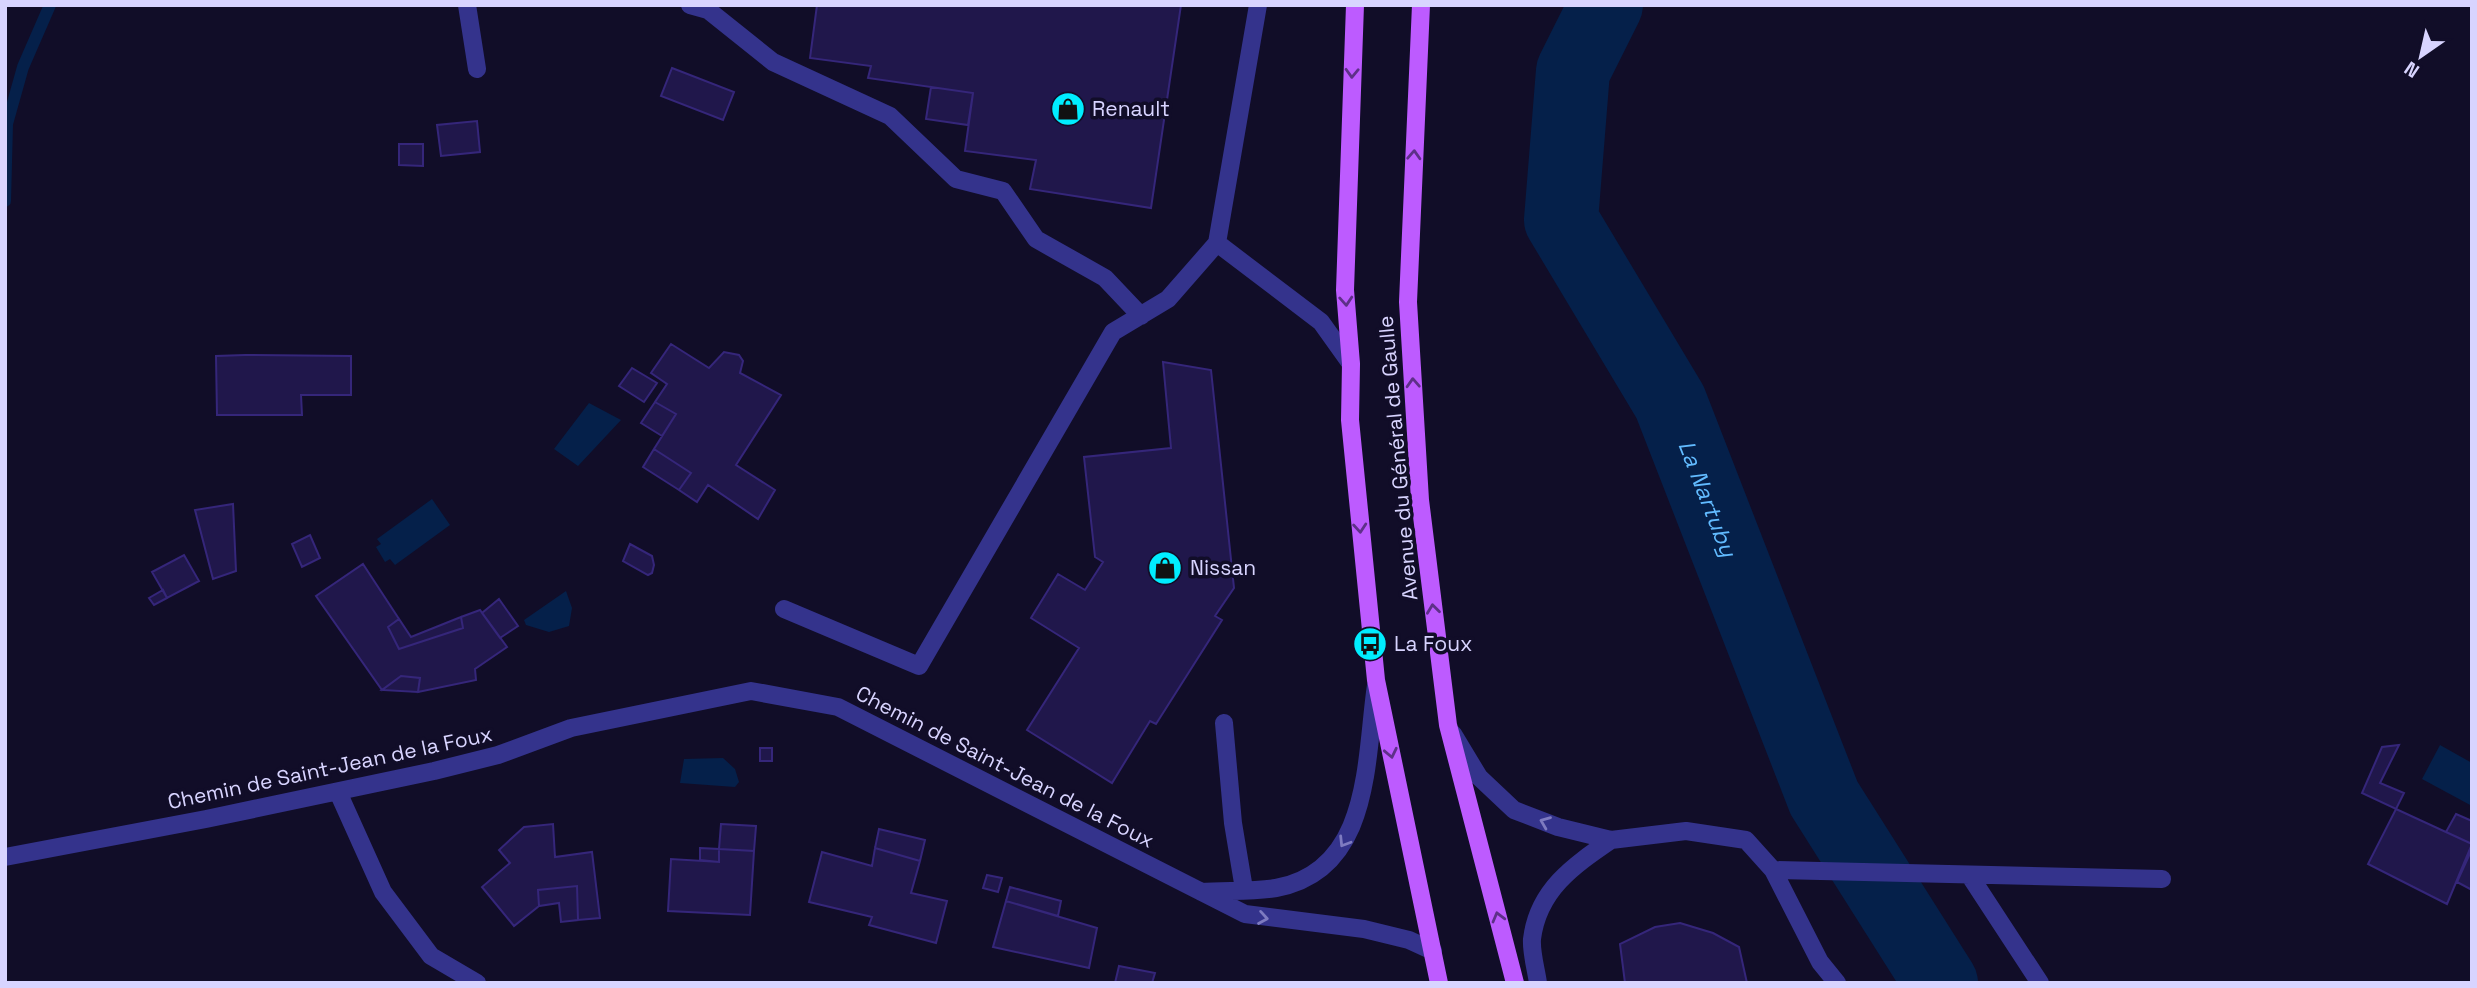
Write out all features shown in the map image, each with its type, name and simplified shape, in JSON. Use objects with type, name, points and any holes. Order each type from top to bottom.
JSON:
[{"type":"main road","name":"Avenue du Général de Gaulle","points":[[1355,5],[1345,290],[1351,364],[1351,433],[1376,680],[1439,983]]},
{"type":"main road","name":"Avenue du Général de Gaulle","points":[[1421,5],[1408,302],[1420,500],[1448,725],[1515,983]]},
{"type":"street","points":[[467,5],[477,69]]},
{"type":"street","points":[[690,5],[708,8],[774,62],[890,116],[956,179],[1003,191],[1036,239],[1105,278],[1141,316]]},
{"type":"street","points":[[783,609],[919,666],[1113,332],[1168,299],[1217,243],[1258,5]]},
{"type":"street","points":[[1217,243],[1321,322],[1351,364]]},
{"type":"street","points":[[1201,892],[1276,888],[1308,875],[1333,859],[1348,837],[1359,811],[1376,680]]},
{"type":"street","name":"Chemin de Saint-Jean de la Foux","points":[[5,858],[338,792],[498,755],[571,728],[751,691],[838,707],[1245,915],[1364,929],[1409,940],[1433,951]]},
{"type":"street","points":[[1224,723],[1244,889]]},
{"type":"street","points":[[1448,725],[1479,777],[1514,810],[1558,827],[1611,840],[1686,831],[1746,840],[1773,870],[1820,962],[1837,983]]},
{"type":"street","points":[[338,792],[383,892],[431,956],[477,983]]},
{"type":"street","points":[[1538,983],[1532,940],[1545,895],[1571,867],[1611,840]]},
{"type":"street","points":[[1773,870],[2162,879]]},
{"type":"street","points":[[1970,876],[2040,983]]},
{"type":"water","points":[[589,403],[621,420],[578,466],[554,449]]},
{"type":"water","points":[[432,499],[450,525],[395,565],[390,559],[385,562],[376,547],[381,544],[377,539]]},
{"type":"water","points":[[566,591],[572,608],[569,626],[549,632],[526,625],[524,620]]},
{"type":"water","points":[[2440,745],[2472,763],[2472,806],[2422,779]]},
{"type":"water","points":[[723,758],[735,769],[739,782],[735,787],[680,783],[684,759]]},
{"type":"building","name":"Renault","points":[[817,5],[1181,5],[1151,208],[1030,189],[1036,160],[965,151],[973,93],[868,78],[871,66],[810,58]]},
{"type":"building","points":[[672,68],[734,92],[723,120],[661,96]]},
{"type":"building","points":[[931,87],[973,93],[968,125],[926,119]]},
{"type":"building","points":[[477,121],[480,152],[441,156],[437,125]]},
{"type":"building","points":[[399,144],[423,144],[423,166],[399,165]]},
{"type":"building","points":[[671,344],[709,368],[724,352],[739,355],[743,361],[740,373],[781,395],[736,465],[775,490],[758,519],[708,485],[697,502],[679,490],[691,473],[654,449],[676,414],[655,402],[667,384],[651,373]]},
{"type":"building","points":[[216,356],[351,356],[351,395],[301,395],[302,415],[217,415]]},
{"type":"building","name":"Nissan","points":[[1163,362],[1211,370],[1234,588],[1215,616],[1222,620],[1156,724],[1150,721],[1112,783],[1027,730],[1079,648],[1031,618],[1058,574],[1085,590],[1103,562],[1095,557],[1084,457],[1171,448]]},
{"type":"building","points":[[632,368],[657,383],[644,402],[619,386]]},
{"type":"building","points":[[655,402],[676,414],[662,436],[641,423]]},
{"type":"building","points":[[654,449],[691,473],[679,490],[643,467]]},
{"type":"building","points":[[233,504],[236,571],[213,579],[195,510]]},
{"type":"building","points":[[310,535],[320,558],[302,567],[292,544]]},
{"type":"building","points":[[630,544],[652,556],[652,573],[648,575],[623,561]]},
{"type":"building","points":[[184,555],[199,581],[167,598],[152,572]]},
{"type":"building","points":[[363,564],[399,619],[388,627],[399,649],[463,628],[461,617],[480,610],[507,647],[475,669],[476,680],[418,692],[420,678],[401,676],[382,690],[316,596]]},
{"type":"building","points":[[163,590],[167,598],[154,605],[149,598]]},
{"type":"building","points":[[499,599],[518,626],[500,638],[482,613]]},
{"type":"building","points":[[461,617],[463,628],[399,649],[388,627],[399,619],[411,637]]},
{"type":"building","points":[[401,676],[420,678],[418,692],[382,690]]},
{"type":"building","points":[[2399,745],[2380,783],[2404,793],[2396,809],[2362,793],[2382,747]]},
{"type":"building","points":[[760,748],[772,748],[772,761],[760,761]]},
{"type":"building","points":[[2396,809],[2472,844],[2447,904],[2368,864]]},
{"type":"building","points":[[2456,814],[2472,821],[2472,844],[2446,832]]},
{"type":"building","points":[[553,824],[555,857],[592,852],[600,918],[578,920],[577,886],[538,890],[539,906],[514,926],[482,887],[510,863],[499,850],[524,827]]},
{"type":"building","points":[[721,824],[756,826],[754,851],[719,849]]},
{"type":"building","points":[[879,829],[925,840],[920,861],[875,848]]},
{"type":"building","points":[[700,848],[719,849],[719,862],[700,860]]},
{"type":"building","points":[[875,848],[920,861],[911,893],[947,901],[936,943],[869,925],[872,917],[809,902],[822,852],[872,866]]},
{"type":"building","points":[[719,849],[754,851],[750,915],[668,911],[671,859],[719,862]]},
{"type":"building","points":[[2472,849],[2472,890],[2457,882]]},
{"type":"building","points":[[987,875],[1002,878],[998,892],[983,888]]},
{"type":"building","points":[[577,886],[578,920],[561,922],[559,903],[539,906],[538,890]]},
{"type":"building","points":[[1010,887],[1061,901],[1058,916],[1006,901]]},
{"type":"building","points":[[1006,901],[1097,928],[1089,968],[993,947]]},
{"type":"building","points":[[1680,923],[1713,933],[1739,947],[1747,983],[1625,983],[1620,944],[1655,927]]},
{"type":"building","points":[[1119,966],[1155,973],[1152,983],[1115,983]]},
{"type":"waterway","points":[[5,201],[7,124],[23,67],[50,5]]},
{"type":"waterway","name":"La Nartuby","points":[[1606,5],[1573,71],[1561,220],[1670,402],[1824,798],[1941,983]]},
{"type":"place","name":"Renault","points":[[1068,109]]},
{"type":"place","name":"Nissan","points":[[1165,568]]},
{"type":"place","name":"La Foux","points":[[1370,644]]}]
